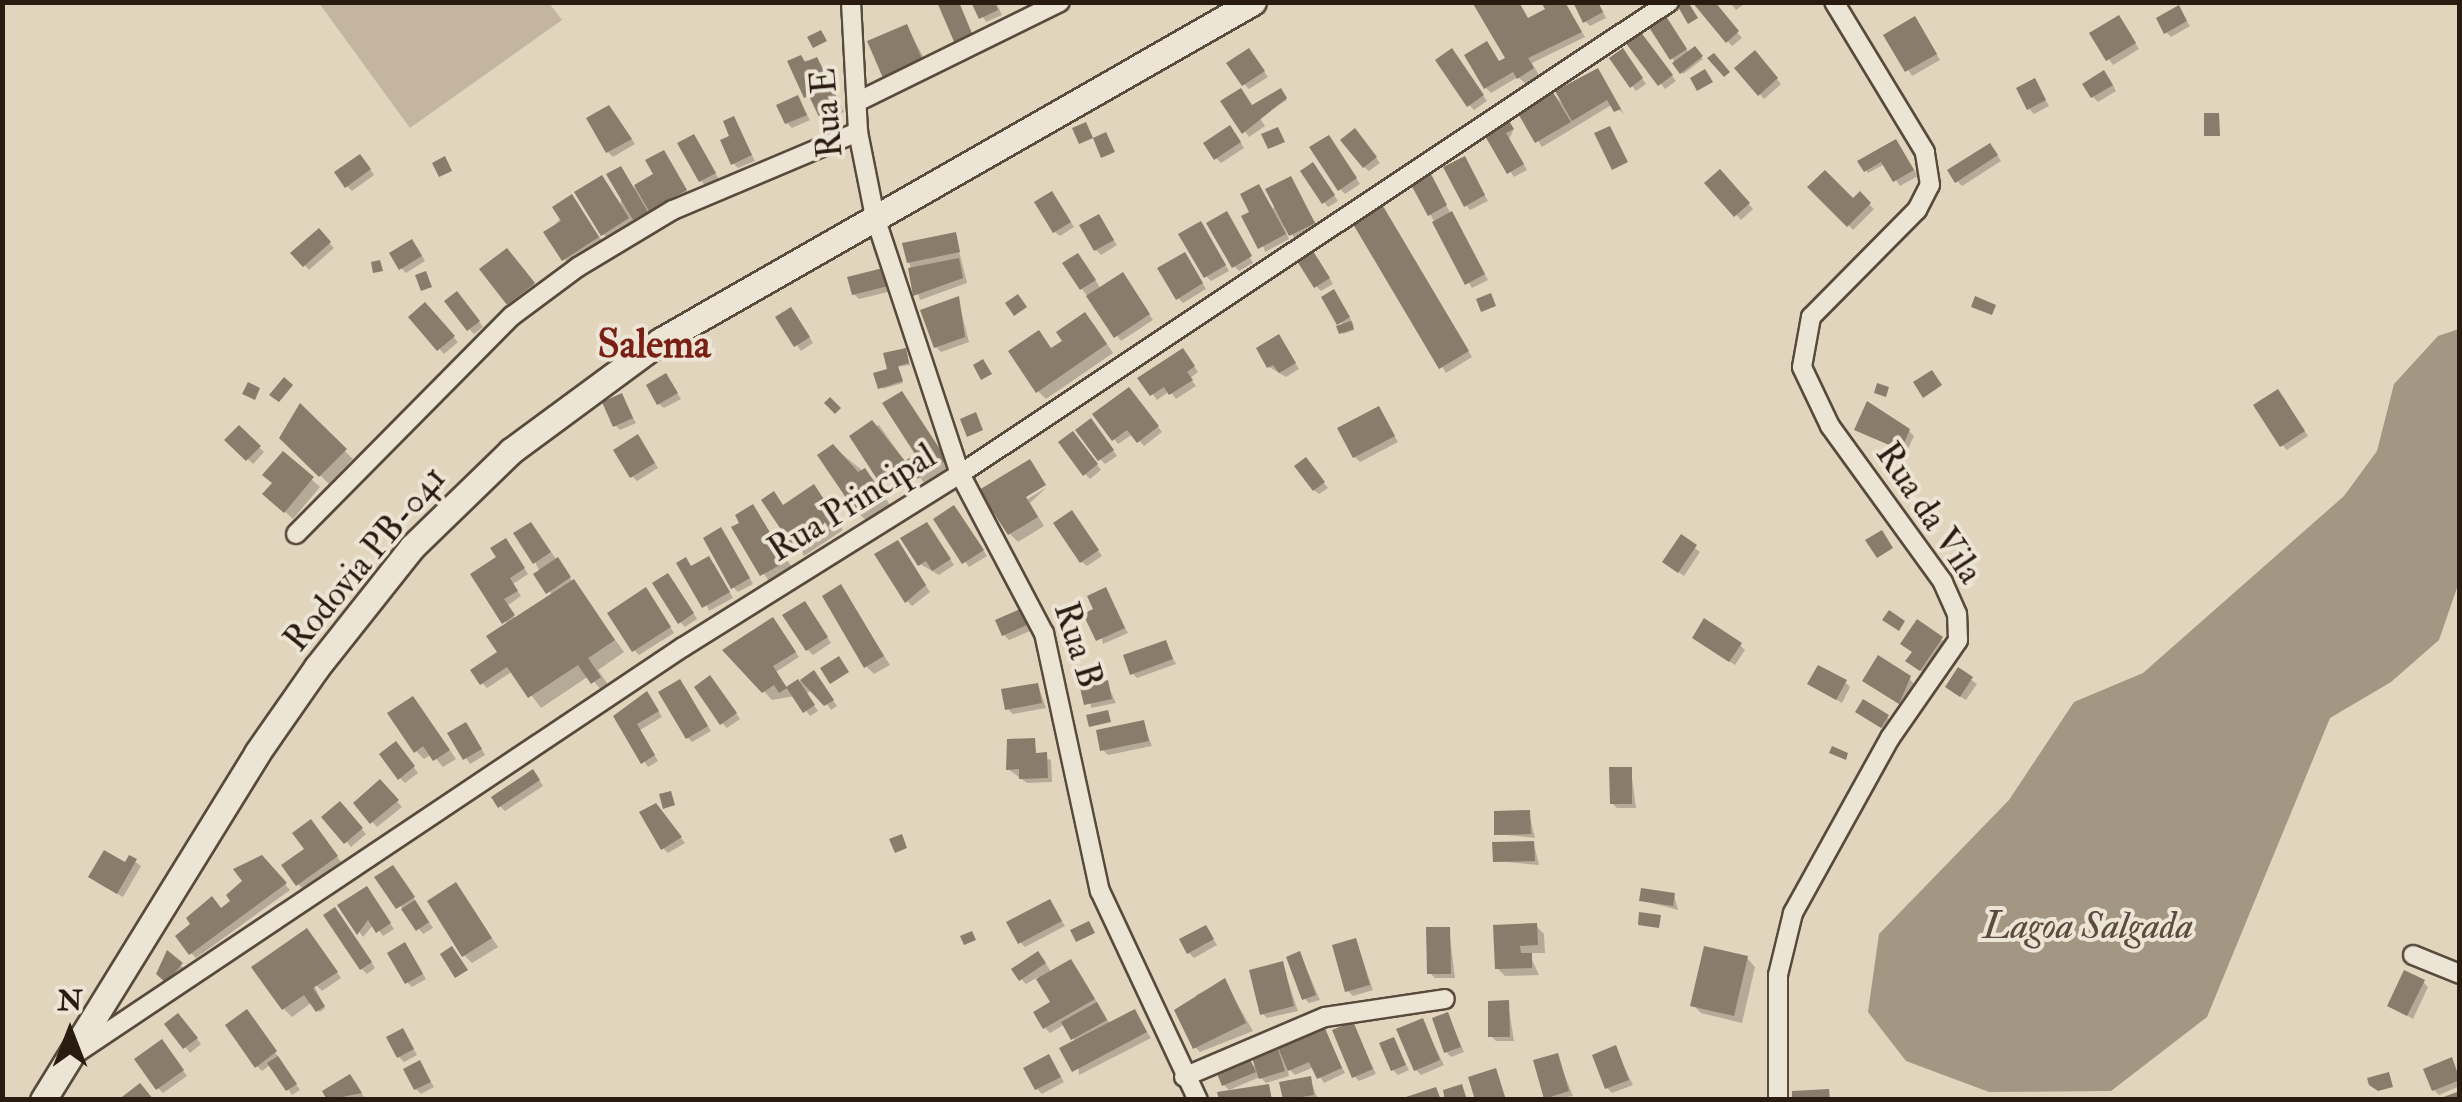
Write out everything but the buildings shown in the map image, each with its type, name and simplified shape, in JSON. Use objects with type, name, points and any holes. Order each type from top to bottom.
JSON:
[{"type":"main road","name":"Rodovia PB-041","points":[[43,1100],[256,753],[412,547],[512,451],[660,340],[1253,2]]},
{"type":"street","name":"Rua E","points":[[852,2],[858,132],[874,216]]},
{"type":"street","points":[[856,102],[1060,2]]},
{"type":"street","name":"Rua Principal","points":[[68,1058],[683,647],[960,474],[1669,2]]},
{"type":"street","name":"Rua da Vila","points":[[1778,1100],[1778,974],[1793,913],[1890,738],[1958,640],[1957,614],[1944,582],[1830,426],[1802,367],[1810,317],[1917,210],[1930,185],[1926,152],[1834,2]]},
{"type":"street","points":[[296,534],[499,328],[578,267],[673,210],[858,132]]},
{"type":"street","name":"Rua B","points":[[874,216],[960,474],[1044,633],[1068,723],[1088,857],[1198,1100]]},
{"type":"street","points":[[2413,954],[2460,974]]},
{"type":"street","points":[[1184,1076],[1325,1017],[1446,999]]},
{"type":"shaded area","points":[[319,3],[549,3],[562,20],[410,128]]},
{"type":"water","name":"Lagoa Salgada","points":[[2459,329],[2459,582],[2439,640],[2391,682],[2330,718],[2207,1017],[2111,1091],[1989,1092],[1906,1061],[1868,1012],[1879,934],[2009,800],[2074,702],[2143,673],[2344,496],[2377,451],[2394,384],[2438,336]]},
{"type":"district","name":"Salema","points":[[654,345]]}]
